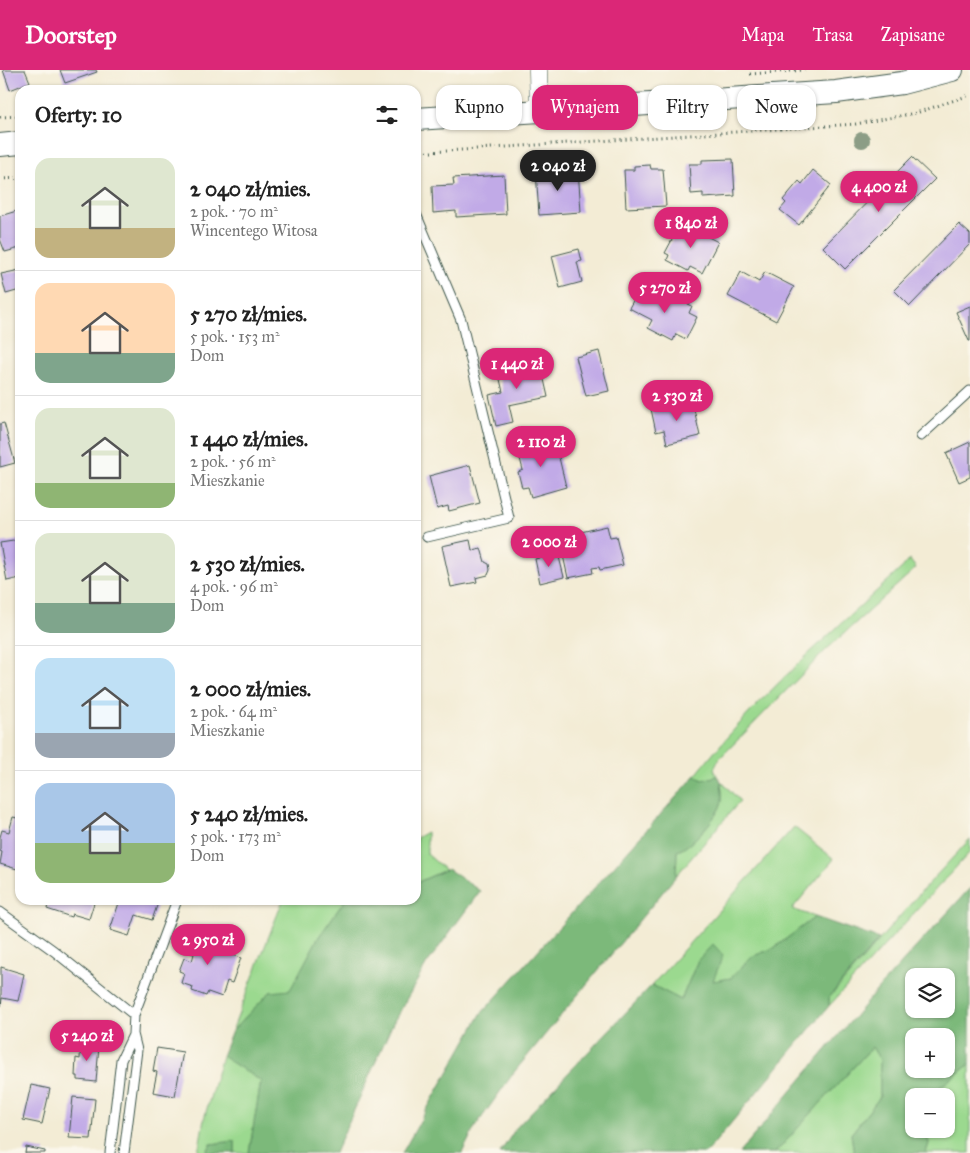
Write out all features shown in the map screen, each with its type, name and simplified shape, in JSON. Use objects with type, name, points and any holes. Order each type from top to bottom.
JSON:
[{"type":"street","points":[[538,70],[538,85]]},
{"type":"street","points":[[638,105],[836,92],[902,83],[952,70]]},
{"type":"street","points":[[421,119],[532,111]]},
{"type":"street","points":[[0,145],[15,144]]},
{"type":"lane","points":[[421,226],[460,320],[509,518],[427,537]]},
{"type":"lane","points":[[921,436],[970,391]]},
{"type":"lane","points":[[124,1153],[137,1050],[133,1034],[134,1015],[175,905]]},
{"type":"lane","points":[[0,912],[54,951],[134,1015]]},
{"type":"lane","points":[[110,1153],[121,1060],[133,1034]]},
{"type":"path","points":[[421,153],[856,124],[916,113],[970,95]]},
{"type":"path","points":[[0,117],[15,116]]},
{"type":"path","points":[[0,179],[15,178]]},
{"type":"green space","points":[[909,559],[916,568],[827,649],[719,759],[714,769],[717,776],[703,780],[695,776],[768,693],[903,567]]},
{"type":"green space","points":[[695,776],[703,780],[717,776],[721,781],[722,801],[716,815],[696,838],[683,849],[677,851],[676,876],[515,1071],[475,1127],[462,1153],[402,1153],[481,1014]]},
{"type":"green space","points":[[721,781],[740,801],[676,876],[677,851],[683,849],[696,838],[710,823],[720,807],[722,801]]},
{"type":"green space","points":[[794,827],[834,859],[792,909],[815,917],[774,948],[751,957],[731,978],[712,982],[698,960],[681,1000],[652,985]]},
{"type":"green space","points":[[427,832],[427,854],[445,870],[421,881],[421,835]]},
{"type":"green space","points":[[970,839],[970,852],[829,1006],[829,998],[920,893]]},
{"type":"green space","points":[[448,869],[480,891],[426,965],[393,1023],[335,1153],[249,1153],[261,1081],[222,1056],[232,1031],[270,992],[290,990],[318,938],[341,905],[421,905],[421,881]]},
{"type":"green space","points":[[970,888],[970,1064],[955,1076],[955,1028],[905,1028],[905,1078],[952,1078],[939,1088],[905,1088],[905,1138],[927,1138],[929,1143],[926,1153],[854,1153],[851,1134],[880,1097],[880,1060],[872,1047],[775,1153],[739,1153],[877,990]]},
{"type":"green space","points":[[281,905],[341,905],[318,938],[290,991],[270,992],[232,1031]]},
{"type":"green space","points":[[815,917],[879,939],[829,997],[829,1006],[706,1153],[500,1153],[516,1128],[652,985],[681,1000],[698,960],[713,944],[723,955],[713,981],[731,978],[751,957],[774,948]]},
{"type":"green space","points":[[872,1047],[880,1060],[880,1097],[851,1134],[854,1153],[775,1153]]},
{"type":"green space","points":[[222,1056],[261,1081],[249,1153],[235,1153],[235,1141],[212,1144],[206,1153],[198,1153],[204,1119]]},
{"type":"green space","points":[[970,1064],[970,1153],[926,1153],[929,1143],[927,1138],[955,1138],[955,1088],[939,1088],[952,1078],[955,1078],[955,1076]]},
{"type":"green space","points":[[235,1141],[235,1153],[206,1153],[211,1144]]},
{"type":"building","points":[[3,70],[25,70],[30,82],[15,85],[15,88],[10,90]]},
{"type":"building","points":[[60,70],[96,70],[97,72],[65,83]]},
{"type":"building","points":[[912,157],[935,179],[845,269],[823,247]]},
{"type":"building","points":[[733,159],[735,196],[703,198],[703,193],[691,194],[689,164],[702,164],[702,160]]},
{"type":"building","points":[[650,165],[651,169],[663,169],[666,206],[626,208],[624,170],[634,170],[634,166]]},
{"type":"building","points":[[578,169],[581,212],[539,215],[536,171]]},
{"type":"building","points":[[813,170],[831,185],[799,225],[780,210],[786,203],[783,200],[799,181],[802,184]]},
{"type":"building","points":[[504,175],[506,214],[456,217],[456,211],[433,213],[432,186],[454,185],[453,178]]},
{"type":"building","points":[[15,212],[15,249],[5,252],[0,239],[0,216]]},
{"type":"building","points":[[681,223],[718,242],[702,273],[690,267],[688,271],[667,260],[669,255],[665,253]]},
{"type":"building","points":[[959,224],[970,234],[970,244],[910,306],[894,290]]},
{"type":"building","points":[[579,249],[582,261],[577,262],[582,282],[560,288],[552,256]]},
{"type":"building","points":[[15,271],[15,291],[6,294],[1,274]]},
{"type":"building","points":[[741,272],[759,282],[765,272],[794,287],[776,321],[728,296]]},
{"type":"building","points":[[640,288],[664,300],[667,293],[692,306],[689,313],[697,317],[686,339],[676,334],[673,341],[648,328],[652,320],[629,308]]},
{"type":"building","points":[[970,306],[970,341],[969,341],[956,312]]},
{"type":"building","points":[[599,351],[609,391],[586,396],[576,357]]},
{"type":"building","points":[[540,362],[548,397],[509,405],[513,422],[496,426],[489,395],[503,392],[498,371]]},
{"type":"building","points":[[692,400],[700,436],[667,444],[664,430],[656,432],[651,409]]},
{"type":"building","points":[[4,423],[15,463],[0,467],[0,424]]},
{"type":"building","points":[[550,438],[554,450],[557,449],[566,487],[531,497],[528,487],[522,488],[518,472],[523,470],[517,447]]},
{"type":"building","points":[[970,442],[970,477],[959,482],[946,453]]},
{"type":"building","points":[[470,465],[480,503],[449,511],[448,506],[437,509],[429,476]]},
{"type":"building","points":[[607,526],[610,538],[616,537],[623,565],[600,570],[599,567],[592,568],[593,573],[568,578],[559,537]]},
{"type":"building","points":[[470,540],[472,550],[481,548],[485,562],[489,564],[490,570],[488,575],[476,578],[477,582],[451,587],[442,546]]},
{"type":"building","points":[[15,541],[15,579],[7,581],[0,543]]},
{"type":"building","points":[[558,553],[564,577],[540,583],[535,559]]},
{"type":"building","points":[[13,817],[15,818],[15,868],[0,864],[2,852],[0,851],[0,837],[2,830],[9,832]]},
{"type":"building","points":[[48,905],[93,905],[89,919],[72,914],[71,917],[47,909]]},
{"type":"building","points":[[118,905],[157,905],[152,920],[136,915],[129,936],[110,930]]},
{"type":"building","points":[[197,928],[213,934],[210,946],[241,958],[232,983],[227,981],[222,997],[208,992],[206,996],[192,991],[193,987],[181,983],[184,973],[179,971],[184,958],[192,961],[194,954],[186,951],[190,940],[193,940]]},
{"type":"building","points":[[1,967],[24,974],[18,1001],[2,998],[1,1006]]},
{"type":"building","points":[[81,1040],[92,1041],[91,1045],[99,1046],[96,1082],[78,1080],[78,1076],[75,1076],[76,1058],[80,1059]]},
{"type":"building","points":[[157,1048],[183,1052],[175,1096],[153,1092],[157,1072],[153,1071]]},
{"type":"building","points":[[31,1085],[50,1089],[42,1124],[23,1120]]},
{"type":"building","points":[[73,1097],[95,1099],[91,1139],[69,1138]]},
{"type":"building","points":[[26,1147],[45,1151],[45,1153],[25,1153]]}]
